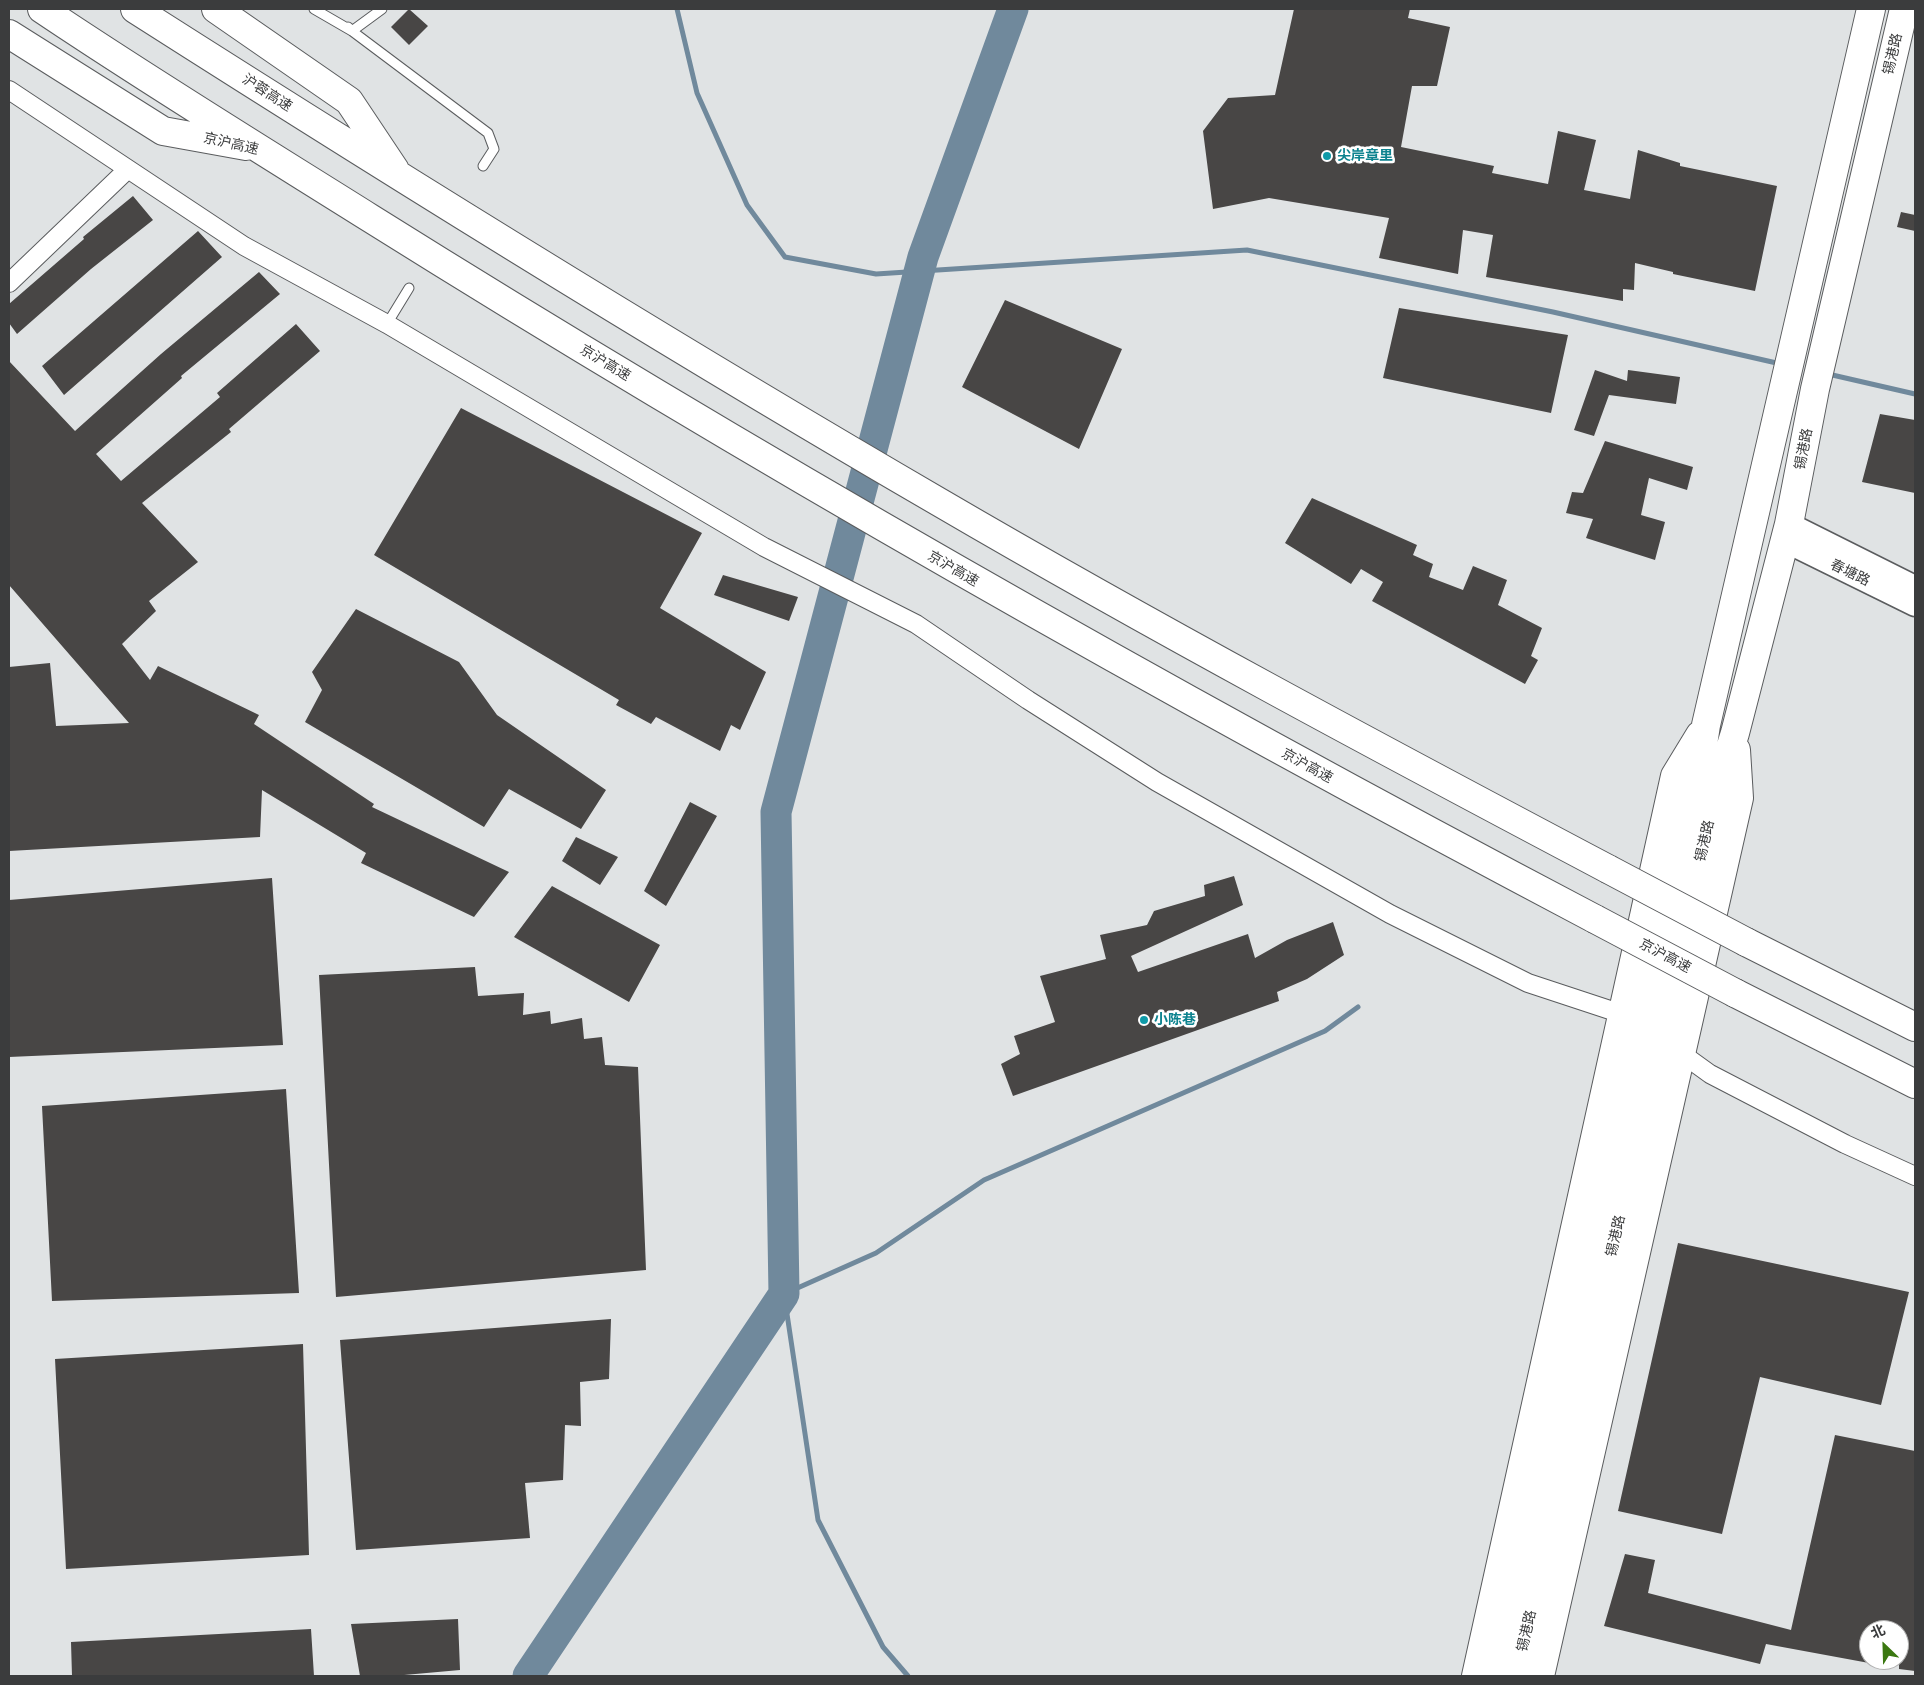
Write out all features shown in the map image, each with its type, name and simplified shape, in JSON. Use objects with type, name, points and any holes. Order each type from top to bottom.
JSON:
[{"type":"main road","points":[[42,9],[258,148]]},
{"type":"main road","name":"沪蓉高速","points":[[135,9],[400,178]]},
{"type":"main road","points":[[216,9],[349,101],[400,178],[809,426],[943,505],[1163,630],[1384,751],[1746,942],[1915,1027]]},
{"type":"main road","points":[[1476,1676],[1642,1025],[1674,776],[1706,725],[1871,9]]},
{"type":"main road","name":"锡港路","points":[[1496,1676],[1642,1025],[1735,733],[1787,533],[1823,357],[1904,9]]},
{"type":"main road","name":"京沪高速","points":[[9,34],[163,131],[258,148],[580,348],[930,556],[1364,798],[1735,993],[1915,1084]]},
{"type":"main road","points":[[1540,1676],[1739,798],[1735,733]]},
{"type":"main road","name":"锡港路","points":[[1517,1676],[1642,1025]]},
{"type":"street","points":[[9,90],[244,246],[387,324],[764,547],[916,624],[1028,700],[1158,782],[1390,914],[1528,983],[1642,1025],[1710,1074],[1803,1122],[1915,1176]]},
{"type":"street","points":[[9,283],[128,169]]},
{"type":"street","name":"春塘路","points":[[1787,533],[1915,587]]},
{"type":"street","name":"春塘路","points":[[1787,533],[1915,605]]},
{"type":"lane","points":[[314,9],[352,30]]},
{"type":"lane","points":[[328,9],[352,30],[488,133],[494,149],[483,166]]},
{"type":"lane","points":[[352,30],[382,9]]},
{"type":"lane","points":[[387,324],[409,288]]},
{"type":"building","points":[[409,9],[428,26],[409,45],[391,27]]},
{"type":"building","points":[[1294,9],[1410,9],[1408,18],[1450,27],[1437,86],[1412,86],[1401,147],[1494,166],[1492,173],[1548,184],[1558,131],[1596,140],[1584,190],[1630,199],[1638,150],[1680,163],[1680,166],[1777,186],[1755,291],[1673,274],[1673,272],[1635,263],[1634,290],[1623,289],[1623,301],[1486,277],[1493,235],[1463,230],[1458,274],[1379,258],[1389,218],[1269,198],[1213,209],[1203,131],[1228,98],[1275,95]]},
{"type":"building","points":[[133,196],[153,220],[91,269],[17,334],[9,323],[9,304],[84,239],[83,237]]},
{"type":"building","points":[[1901,212],[1915,215],[1915,231],[1897,227]]},
{"type":"building","points":[[198,231],[222,257],[64,395],[42,366]]},
{"type":"building","points":[[259,272],[280,294],[181,376],[182,378],[96,454],[121,481],[220,397],[217,393],[296,324],[320,351],[229,429],[231,432],[142,503],[198,562],[149,601],[156,611],[122,644],[150,680],[158,666],[259,715],[254,724],[374,804],[372,807],[509,872],[474,917],[361,863],[366,853],[262,790],[260,837],[9,851],[9,667],[50,663],[56,726],[129,723],[9,585],[9,361],[75,431],[161,354]]},
{"type":"building","points":[[1005,300],[1122,349],[1079,449],[962,387]]},
{"type":"building","points":[[1399,308],[1568,335],[1551,413],[1383,378]]},
{"type":"building","points":[[1595,370],[1627,381],[1628,370],[1680,377],[1676,404],[1609,395],[1594,436],[1574,430]]},
{"type":"building","points":[[461,408],[702,533],[660,608],[766,672],[740,730],[731,725],[720,751],[656,717],[651,724],[616,705],[619,700],[374,555]]},
{"type":"building","points":[[1880,414],[1915,420],[1915,493],[1862,482]]},
{"type":"building","points":[[1605,441],[1693,467],[1687,490],[1649,478],[1641,515],[1665,522],[1655,560],[1586,538],[1593,519],[1566,513],[1572,492],[1583,493]]},
{"type":"building","points":[[1312,498],[1417,545],[1413,555],[1433,564],[1429,577],[1463,590],[1473,566],[1507,580],[1498,605],[1542,628],[1531,656],[1538,660],[1525,684],[1372,601],[1383,582],[1361,569],[1351,584],[1285,543]]},
{"type":"building","points":[[723,575],[798,597],[789,621],[714,595]]},
{"type":"building","points":[[356,609],[459,662],[497,715],[606,790],[581,829],[509,789],[484,827],[305,722],[322,690],[312,672]]},
{"type":"building","points":[[690,802],[717,816],[666,906],[644,891]]},
{"type":"building","points":[[576,837],[618,857],[600,885],[562,861]]},
{"type":"building","name":"小陈巷","points":[[1234,876],[1243,905],[1131,956],[1138,972],[1248,934],[1255,958],[1287,940],[1333,922],[1344,955],[1307,979],[1277,992],[1279,1001],[1013,1096],[1001,1064],[1020,1054],[1014,1036],[1055,1022],[1040,976],[1106,959],[1100,935],[1147,925],[1154,911],[1205,896],[1204,885]]},
{"type":"building","points":[[272,878],[283,1045],[9,1057],[9,900]]},
{"type":"building","points":[[552,886],[660,945],[629,1002],[514,937]]},
{"type":"building","points":[[475,967],[478,996],[524,993],[523,1015],[550,1011],[551,1024],[582,1018],[584,1039],[602,1037],[605,1065],[638,1067],[646,1270],[336,1297],[319,975]]},
{"type":"building","points":[[286,1089],[299,1293],[52,1301],[42,1106]]},
{"type":"building","points":[[1678,1243],[1909,1292],[1881,1405],[1760,1377],[1722,1534],[1618,1511]]},
{"type":"building","points":[[611,1319],[609,1379],[580,1382],[581,1426],[565,1425],[563,1480],[525,1483],[530,1538],[356,1550],[340,1340]]},
{"type":"building","points":[[303,1344],[309,1555],[66,1569],[55,1359]]},
{"type":"building","points":[[1835,1435],[1915,1451],[1915,1671],[1907,1670],[1909,1670],[1909,1620],[1859,1620],[1859,1661],[1766,1644],[1760,1664],[1604,1626],[1625,1554],[1655,1560],[1648,1593],[1791,1630]]},
{"type":"building","points":[[458,1619],[460,1670],[393,1676],[360,1676],[351,1624]]},
{"type":"building","points":[[311,1629],[314,1676],[72,1676],[71,1642]]},
{"type":"waterway","points":[[677,9],[697,93],[747,205],[785,257],[876,274],[1247,250],[1553,312],[1781,364]]},
{"type":"waterway","points":[[528,1676],[784,1294],[776,812],[923,257],[1013,9]]},
{"type":"waterway","points":[[1828,374],[1915,394]]},
{"type":"waterway","points":[[908,1676],[883,1647],[818,1520],[784,1294],[876,1253],[984,1180],[1325,1031],[1358,1007]]},
{"type":"place","name":"尖岸章里","points":[[1327,156]]},
{"type":"place","name":"小陈巷","points":[[1144,1020]]}]
